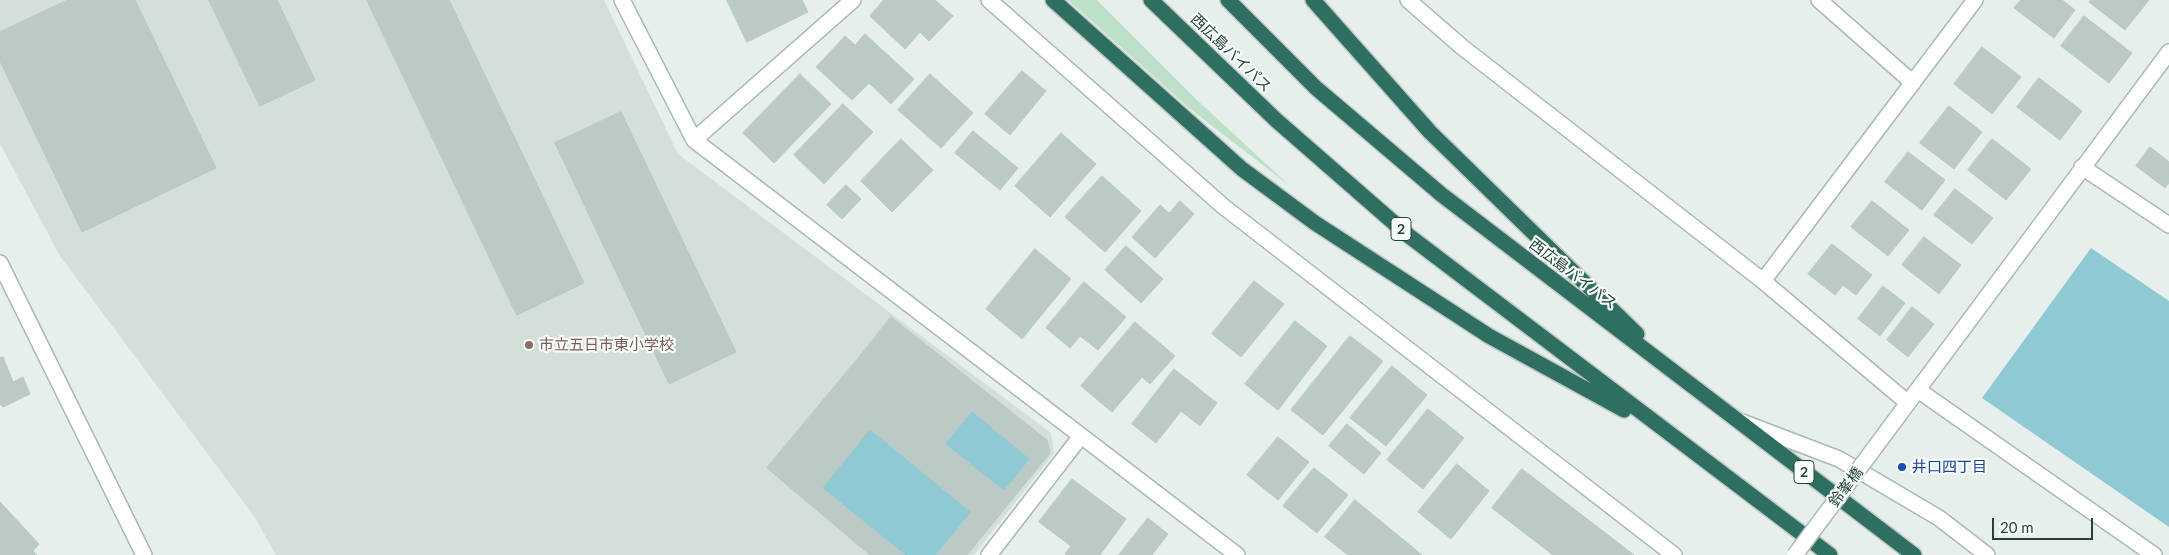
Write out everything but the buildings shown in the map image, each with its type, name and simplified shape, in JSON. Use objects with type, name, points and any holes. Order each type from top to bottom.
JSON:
[{"type":"highway","points":[[1053,0],[1242,169],[1316,223],[1489,336],[1670,435]]},
{"type":"highway","name":"西広島バイパス","points":[[1152,0],[1276,120],[1409,236],[1830,555]]},
{"type":"highway","name":"西広島バイパス","points":[[1228,0],[1316,88],[1442,195],[1914,555]]},
{"type":"highway","points":[[1313,0],[1430,132],[1567,268],[1695,389]]},
{"type":"street","points":[[622,0],[694,140],[1237,555]]},
{"type":"street","points":[[694,140],[853,0]]},
{"type":"street","points":[[989,0],[1224,207],[1674,555]]},
{"type":"street","points":[[1408,0],[1462,47],[1763,281],[1908,403]]},
{"type":"street","points":[[1819,0],[1912,83]]},
{"type":"street","points":[[1763,281],[1974,0]]},
{"type":"street","name":"鈴峯橋","points":[[1795,555],[2082,166],[2169,52]]},
{"type":"street","points":[[2082,166],[2169,225]]},
{"type":"street","points":[[0,263],[144,555]]},
{"type":"street","points":[[1918,390],[2154,555]]},
{"type":"street","points":[[1734,419],[1840,459],[1939,518],[1987,555]]},
{"type":"street","points":[[989,555],[1081,436]]},
{"type":"shaded area","name":"市立五日市東小学校","points":[[0,0],[604,0],[678,154],[1051,433],[1054,453],[974,555],[276,555],[254,516],[60,256],[0,144]]},
{"type":"green space","points":[[1068,0],[1097,0],[1197,100],[1290,186],[1189,108]]},
{"type":"water","points":[[2091,248],[2169,301],[2169,527],[1982,398]]},
{"type":"water","points":[[972,411],[1030,459],[1004,491],[945,444]]},
{"type":"water","points":[[870,429],[971,512],[936,555],[905,555],[822,488]]},
{"type":"place","name":"市立五日市東小学校","points":[[529,345]]},
{"type":"place","name":"井口四丁目","points":[[1902,467]]}]
